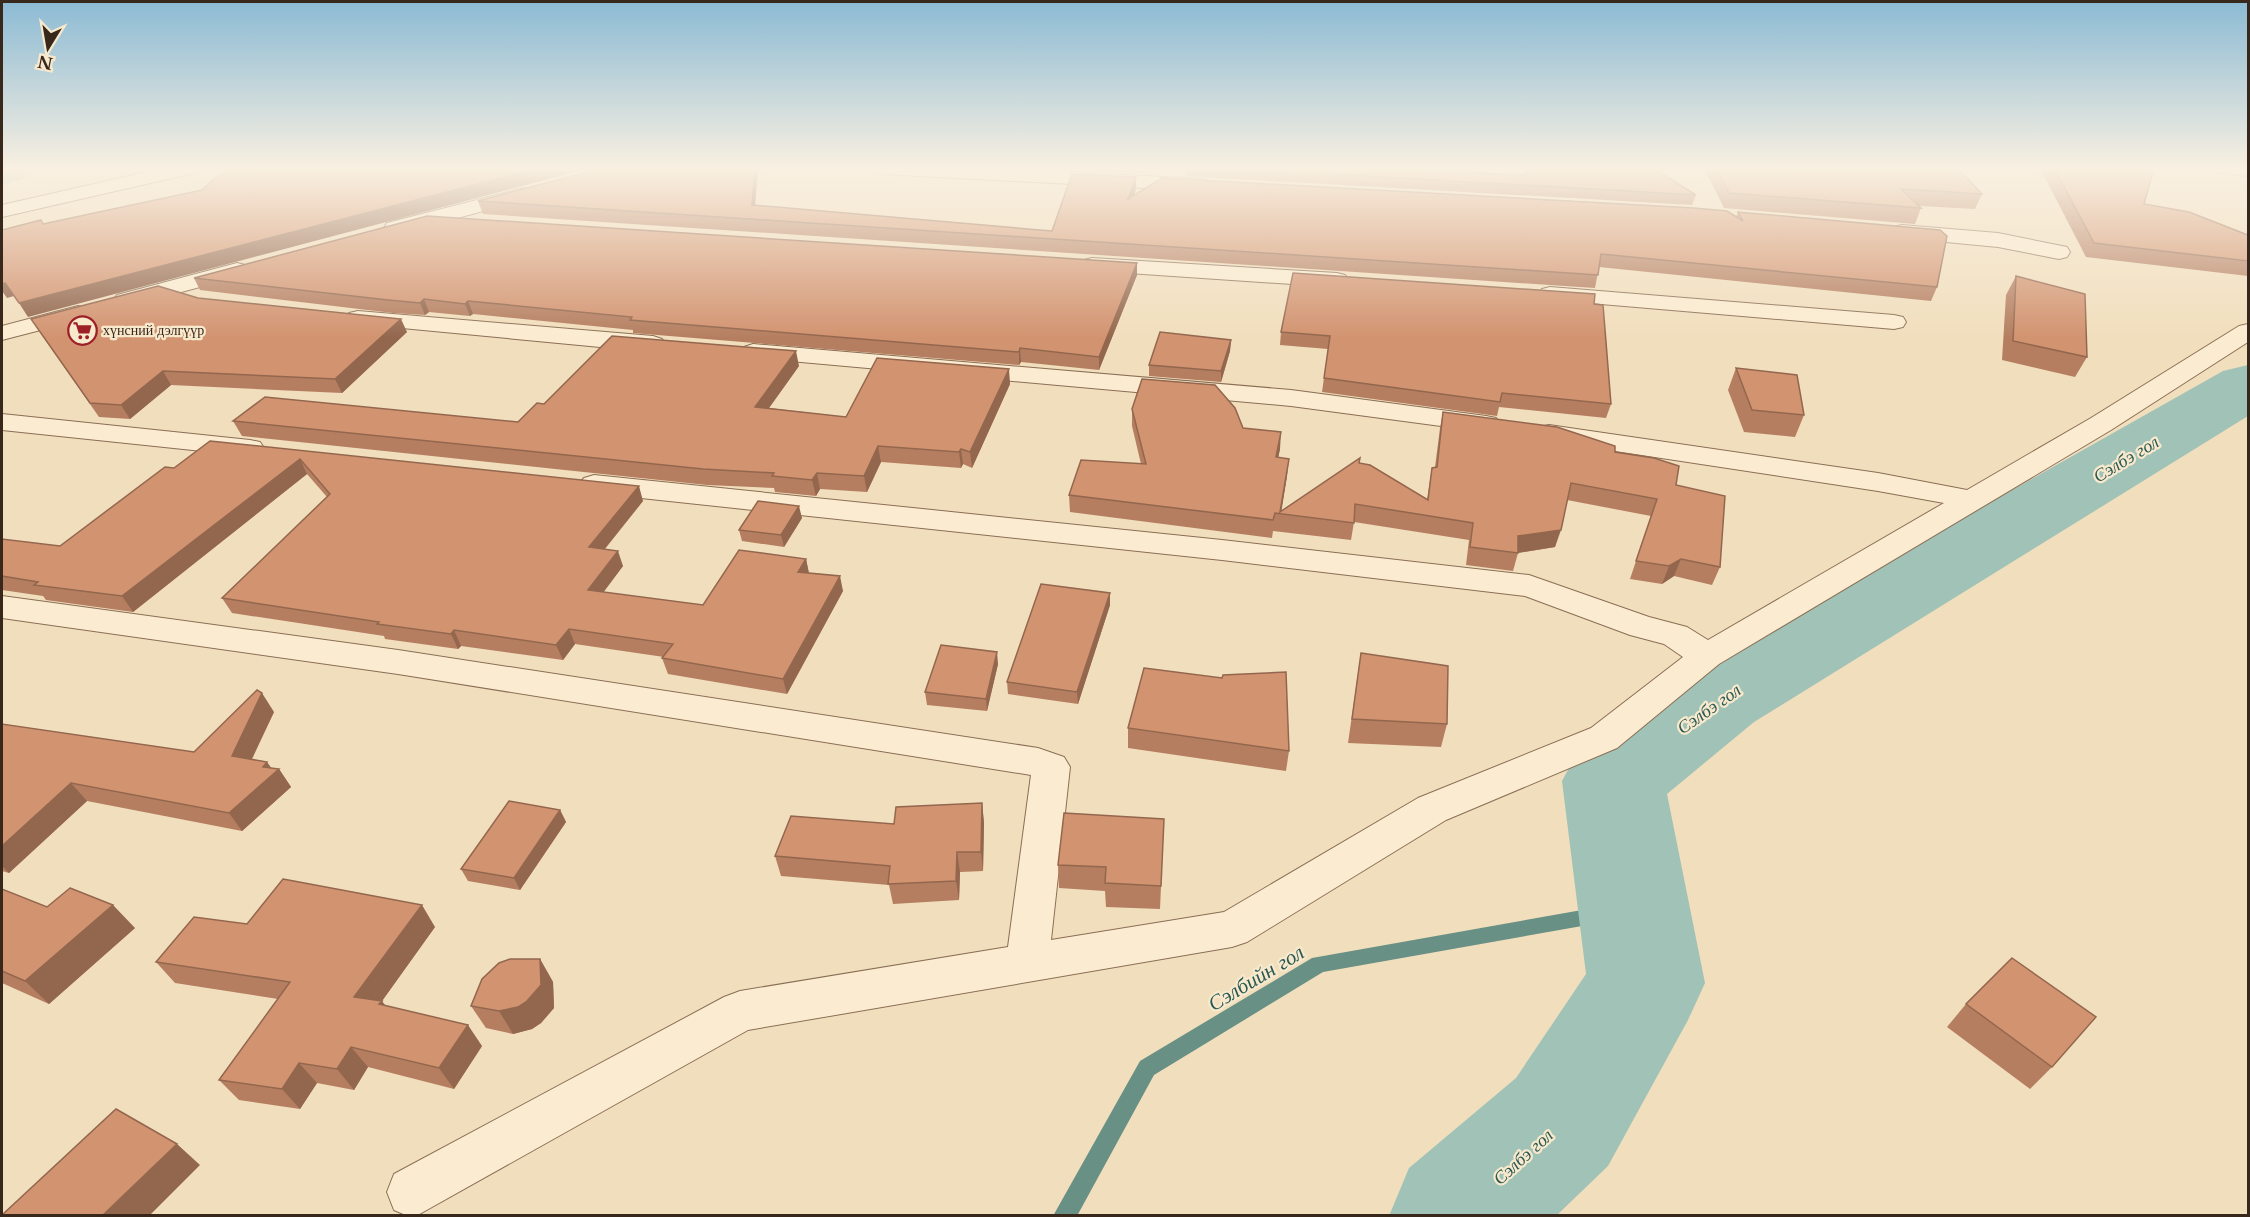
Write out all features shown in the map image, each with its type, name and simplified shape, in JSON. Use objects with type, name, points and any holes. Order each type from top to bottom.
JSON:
[{"type":"street","points":[[372,234],[407,225]]},
{"type":"street","points":[[1879,230],[1998,240],[2059,252]]},
{"type":"street","points":[[1066,263],[1358,282]]},
{"type":"street","points":[[2,333],[263,264]]},
{"type":"street","points":[[167,289],[206,302]]},
{"type":"street","points":[[1527,292],[1894,322]]},
{"type":"street","points":[[335,315],[676,346]]},
{"type":"street","points":[[412,1192],[740,1011],[1232,929],[1432,809],[1604,738],[1707,656],[2101,424],[2248,331]]},
{"type":"street","points":[[723,350],[1291,398],[1878,482],[1974,500]]},
{"type":"street","points":[[2,422],[281,451]]},
{"type":"street","points":[[567,482],[1222,550],[1528,586],[1642,627],[1675,635],[1707,656]]},
{"type":"street","points":[[2,607],[398,662],[1038,762],[1051,767],[1027,964]]},
{"type":"building","points":[[22,225],[320,225],[19,303],[5,283],[2,284],[2,230]]},
{"type":"building","points":[[394,225],[560,225],[1137,263],[1099,357],[1020,348],[1019,352],[630,320],[632,317],[468,301],[465,304],[424,299],[420,303],[194,278]]},
{"type":"building","points":[[838,225],[980,225],[1052,231],[1054,225],[1882,225],[1940,230],[1947,236],[1937,287],[1601,254],[1598,275]]},
{"type":"building","points":[[2084,225],[2222,225],[2248,235],[2248,261],[2094,243]]},
{"type":"building","points":[[1293,273],[1595,294],[1594,304],[1603,305],[1611,404],[1502,393],[1500,402],[1324,378],[1330,336],[1281,332]]},
{"type":"building","points":[[2016,276],[2085,294],[2087,357],[2013,341]]},
{"type":"building","points":[[158,286],[198,298],[401,319],[335,379],[163,371],[121,405],[90,403],[31,319]]},
{"type":"building","points":[[1160,332],[1231,340],[1221,371],[1149,365]]},
{"type":"building","points":[[612,336],[796,351],[755,407],[846,417],[877,358],[1009,369],[970,452],[961,449],[959,452],[878,446],[864,476],[817,473],[812,480],[772,476],[774,473],[703,469],[233,421],[265,397],[518,422],[537,403],[544,404]]},
{"type":"building","points":[[1736,368],[1797,375],[1804,415],[1752,410]]},
{"type":"building","points":[[1142,379],[1215,385],[1235,408],[1243,428],[1281,432],[1276,457],[1289,459],[1280,512],[1360,458],[1359,463],[1370,465],[1428,500],[1432,468],[1437,467],[1443,412],[1557,427],[1615,446],[1615,452],[1654,458],[1679,466],[1676,485],[1725,496],[1720,567],[1681,559],[1669,566],[1636,561],[1657,499],[1571,483],[1561,530],[1518,536],[1518,553],[1470,547],[1473,523],[1355,504],[1354,523],[1275,513],[1273,520],[1069,495],[1081,460],[1146,464],[1132,409]]},
{"type":"building","points":[[210,441],[639,486],[589,547],[618,551],[588,590],[703,605],[739,550],[806,559],[798,572],[840,576],[783,679],[662,658],[673,644],[569,629],[556,645],[454,630],[451,634],[377,624],[379,622],[222,598],[330,494],[300,459],[122,596],[34,585],[38,582],[2,576],[2,539],[60,546],[165,467],[174,468]]},
{"type":"building","points":[[758,501],[799,506],[781,535],[739,530]]},
{"type":"building","points":[[1041,584],[1110,593],[1077,692],[1007,682]]},
{"type":"building","points":[[941,645],[997,652],[986,699],[925,692]]},
{"type":"building","points":[[1361,653],[1448,666],[1447,724],[1352,719]]},
{"type":"building","points":[[1144,668],[1222,678],[1223,675],[1286,672],[1289,751],[1128,728]]},
{"type":"building","points":[[257,690],[262,693],[232,756],[267,762],[263,767],[279,769],[229,813],[71,783],[2,846],[2,724],[194,752]]},
{"type":"building","points":[[509,801],[560,810],[514,878],[461,869]]},
{"type":"building","points":[[982,803],[981,852],[957,852],[956,881],[888,884],[890,866],[775,856],[791,816],[894,824],[896,807]]},
{"type":"building","points":[[1064,813],[1164,819],[1161,886],[1105,883],[1106,867],[1058,865]]},
{"type":"building","points":[[283,879],[422,905],[354,997],[382,1001],[379,1004],[468,1025],[439,1068],[351,1047],[337,1069],[299,1063],[282,1089],[219,1080],[290,982],[156,962],[194,917],[247,924]]},
{"type":"building","points":[[70,888],[113,905],[25,981],[2,971],[2,889],[47,907]]},
{"type":"building","points":[[2012,958],[2096,1017],[2052,1067],[1966,1004]]},
{"type":"building","points":[[510,959],[540,959],[541,985],[527,1001],[518,1007],[499,1011],[471,1006],[482,979],[499,963]]},
{"type":"building","points":[[116,1109],[177,1144],[103,1215],[2,1215]]},
{"type":"waterway","name":"Сэлбэ гол","points":[[1457,1216],[1562,1122],[1646,983],[1613,781],[1720,698],[2248,386]]},
{"type":"waterway","name":"Сэлбийн гол","points":[[1064,1216],[1147,1068],[1319,964],[1633,909]]},
{"type":"place","name":"хүнсний дэлгүүр","points":[[82,330]]}]
